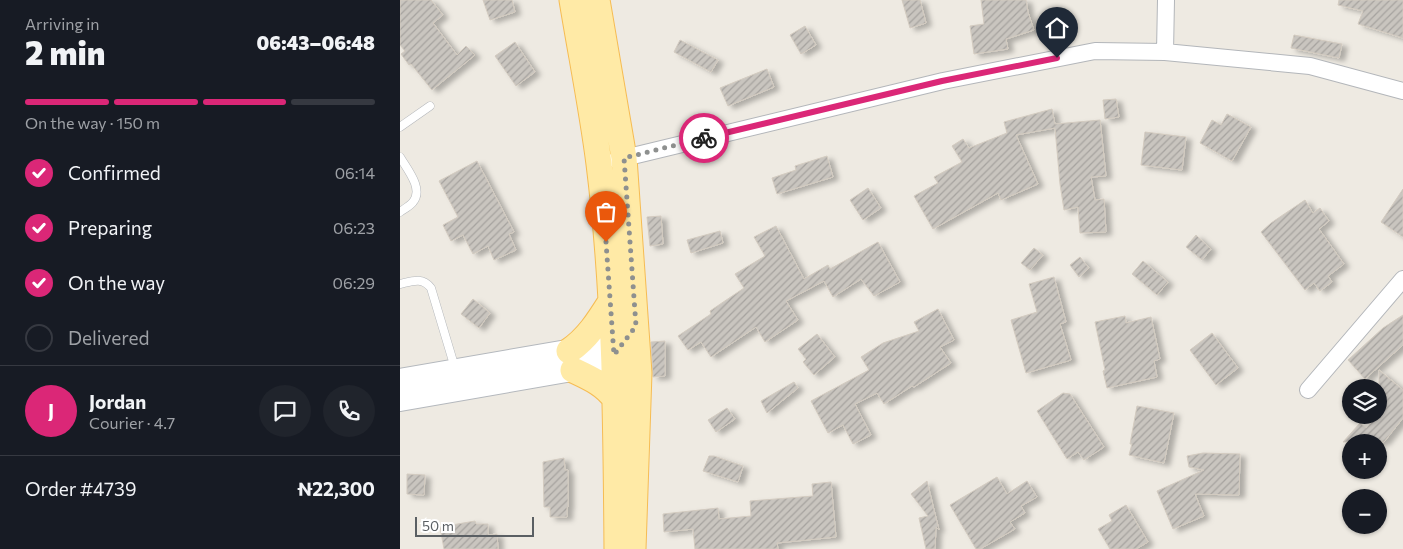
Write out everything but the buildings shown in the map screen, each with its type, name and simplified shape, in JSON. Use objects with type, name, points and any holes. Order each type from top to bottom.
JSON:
[{"type":"main road","points":[[572,0],[599,164],[611,301],[616,399],[617,549]]},
{"type":"main road","points":[[597,0],[624,158],[636,326],[639,381],[633,549]]},
{"type":"main road","points":[[611,301],[598,323],[586,336],[571,360],[608,390],[616,399]]},
{"type":"street","points":[[1165,52],[1166,0]]},
{"type":"street","points":[[599,164],[942,81],[1095,51],[1165,52],[1310,66],[1403,91]]},
{"type":"street","points":[[1308,390],[1403,279]]},
{"type":"street","points":[[614,355],[636,326]]},
{"type":"street","points":[[400,400],[571,360],[596,346],[604,348],[614,355],[639,381]]},
{"type":"street","points":[[400,380],[455,370],[571,360]]},
{"type":"lane","points":[[400,127],[430,106]]},
{"type":"lane","points":[[400,158],[414,182],[417,192],[414,202],[400,212]]},
{"type":"lane","points":[[400,284],[418,280],[426,282],[431,288],[455,370]]},
{"type":"way so far","points":[[606,242],[614,355],[636,326],[624,158],[704,138]]},
{"type":"route","points":[[704,138],[942,81],[1057,58]]}]
